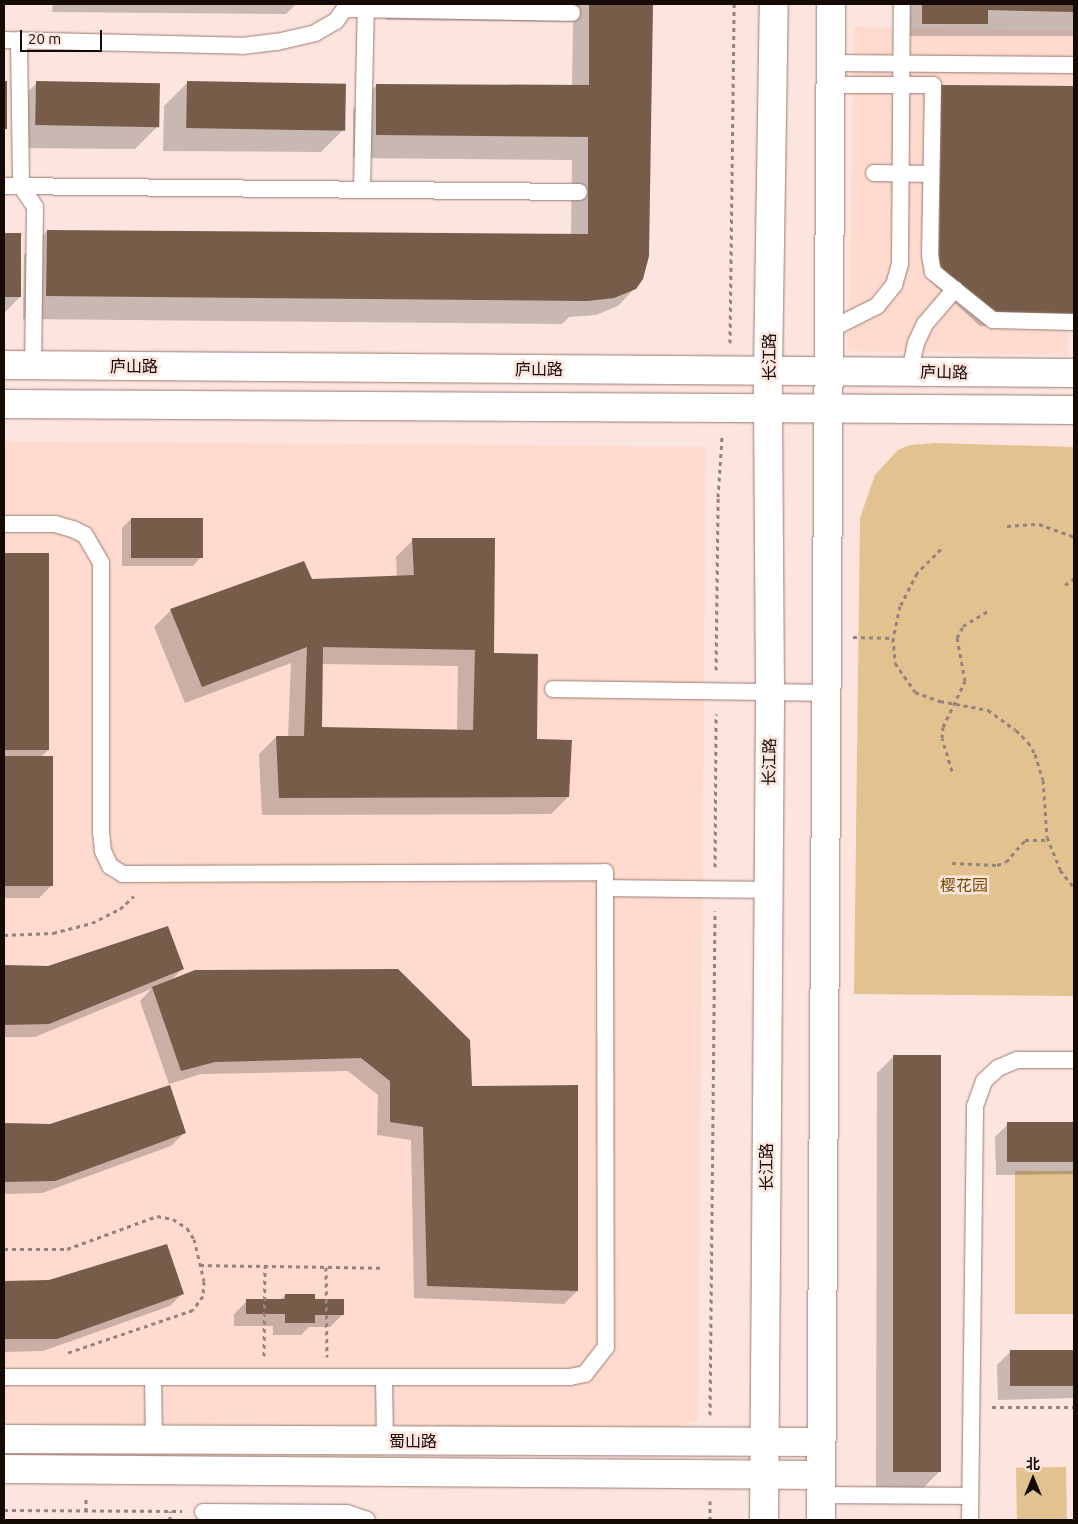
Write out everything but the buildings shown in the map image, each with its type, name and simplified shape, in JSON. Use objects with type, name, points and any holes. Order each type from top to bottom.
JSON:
[{"type":"street","name":"长江路","points":[[764,1520],[763,1444],[770,692],[768,370],[774,4]]},
{"type":"street","points":[[821,1497],[831,407],[831,4]]},
{"type":"street","name":"庐山路","points":[[4,365],[1074,373]]},
{"type":"street","points":[[4,404],[831,407],[1074,410]]},
{"type":"street","name":"蜀山路","points":[[4,1439],[763,1444],[821,1442]]},
{"type":"street","name":"蜀山路","points":[[4,1469],[764,1474],[821,1497]]},
{"type":"lane","points":[[831,329],[877,306],[894,285],[900,264],[902,4]]},
{"type":"lane","points":[[34,365],[35,207],[21,186],[12,40],[242,46],[277,42],[315,33],[336,21],[346,6],[572,13]]},
{"type":"lane","points":[[362,189],[365,7]]},
{"type":"lane","points":[[831,74],[902,64],[1074,65]]},
{"type":"lane","points":[[831,74],[901,85],[933,85],[930,255],[933,272],[993,320],[1074,322]]},
{"type":"lane","points":[[874,173],[931,174]]},
{"type":"lane","points":[[4,186],[579,192]]},
{"type":"lane","points":[[910,371],[916,343],[925,324],[955,290]]},
{"type":"lane","points":[[4,524],[56,524],[73,529],[85,535],[101,563],[103,851],[110,866],[123,874],[155,876],[605,872],[606,1347],[585,1374],[570,1377],[4,1377]]},
{"type":"lane","points":[[553,689],[827,693]]},
{"type":"lane","points":[[605,888],[768,890]]},
{"type":"lane","points":[[970,1520],[975,1106],[984,1081],[998,1068],[1017,1060],[1074,1060]]},
{"type":"lane","points":[[153,1377],[154,1440]]},
{"type":"lane","points":[[384,1377],[385,1441]]},
{"type":"lane","points":[[821,1497],[970,1496]]},
{"type":"lane","points":[[203,1512],[347,1513],[366,1520]]},
{"type":"path","points":[[730,370],[734,4]]},
{"type":"path","points":[[710,1443],[718,498],[724,407]]},
{"type":"path","points":[[1007,526],[1039,524],[1074,537]]},
{"type":"path","points":[[941,549],[917,574],[906,591],[893,638],[895,663],[906,684],[926,698],[988,710],[1016,730],[1028,742],[1035,754],[1043,780],[1048,840],[1060,870],[1074,887]]},
{"type":"path","points":[[1065,585],[1074,579]]},
{"type":"path","points":[[952,772],[942,738],[946,716],[952,703],[961,692],[966,673],[956,645],[957,638],[962,626],[988,611]]},
{"type":"path","points":[[828,636],[893,638]]},
{"type":"path","points":[[952,863],[997,865],[1006,862],[1025,840],[1048,840]]},
{"type":"path","points":[[4,935],[53,933],[92,923],[120,909],[155,876]]},
{"type":"path","points":[[4,1249],[67,1249],[157,1216],[173,1219],[187,1228],[194,1239],[200,1265],[203,1296],[193,1310],[58,1356]]},
{"type":"path","points":[[200,1265],[381,1268]]},
{"type":"path","points":[[264,1266],[264,1377]]},
{"type":"path","points":[[326,1267],[327,1377]]},
{"type":"path","points":[[971,1407],[1074,1407]]},
{"type":"path","points":[[710,1473],[710,1520]]},
{"type":"path","points":[[4,1510],[203,1512]]},
{"type":"path","points":[[170,1511],[170,1520]]},
{"type":"shaded area","points":[[854,27],[1074,31],[1068,355],[848,351]]},
{"type":"shaded area","points":[[4,441],[706,447],[698,1420],[677,1427],[4,1424]]},
{"type":"green space","name":"樱花园","points":[[935,443],[1074,447],[1074,996],[854,994],[860,518],[875,475],[898,450],[910,445]]},
{"type":"green space","points":[[1015,1171],[1074,1171],[1074,1314],[1015,1314]]},
{"type":"green space","points":[[1066,1467],[1067,1520],[1017,1520],[1016,1468]]}]
